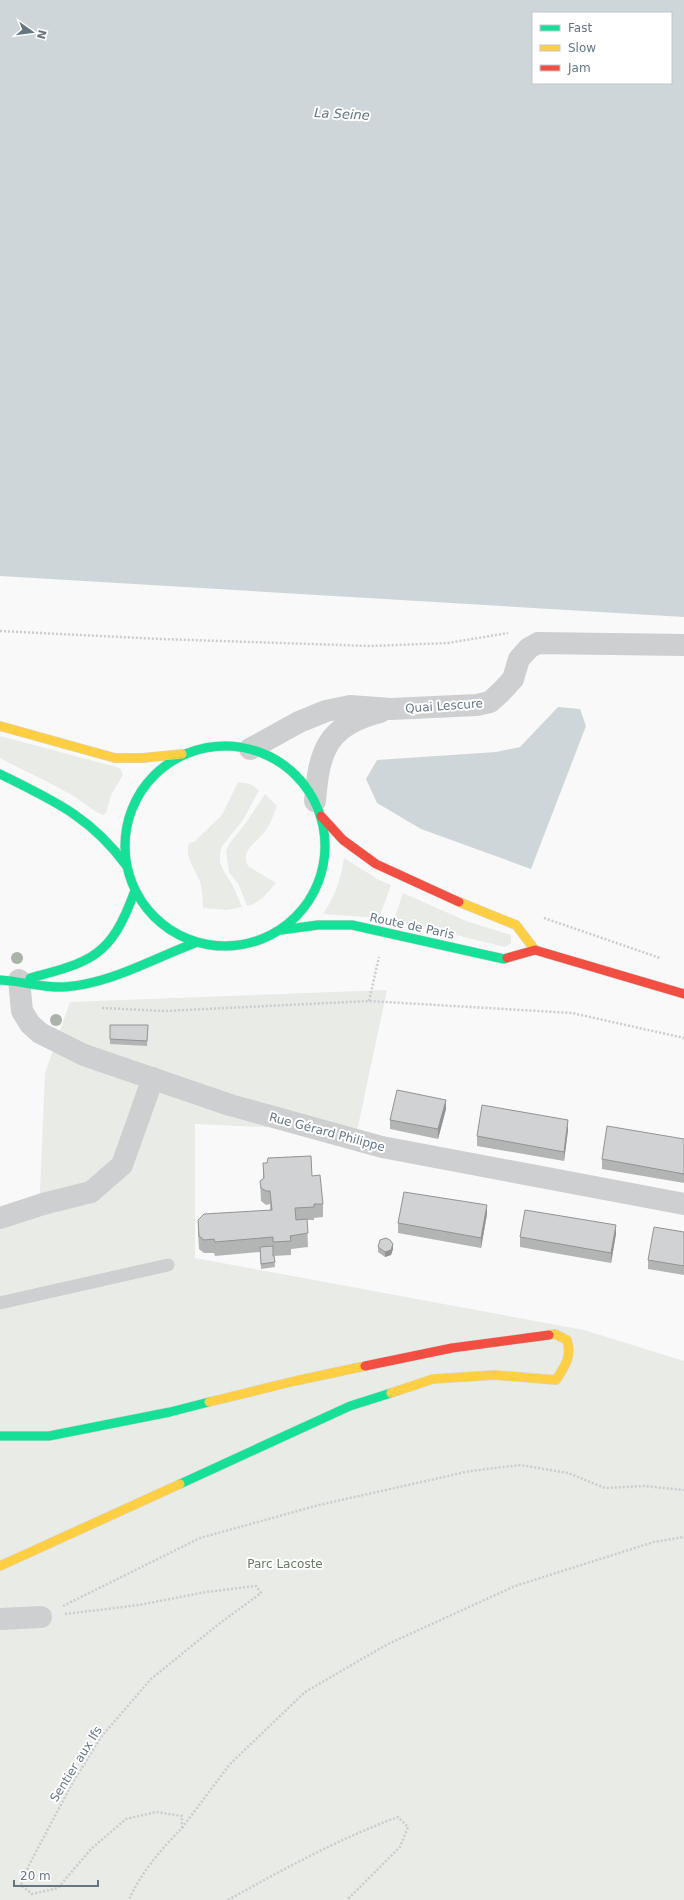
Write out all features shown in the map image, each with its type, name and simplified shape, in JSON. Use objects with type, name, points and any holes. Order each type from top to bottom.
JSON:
[{"type":"main road","points":[[0,726],[115,758],[142,758],[187,753],[218,746],[234,746],[264,753],[281,762],[294,773],[305,786],[318,809],[343,840],[376,864],[437,893],[516,925],[535,950],[684,994]]},
{"type":"main road","points":[[187,753],[164,767],[149,781],[139,794],[130,812],[125,834],[126,865],[134,893],[155,919],[171,931],[195,943],[215,946],[245,945],[265,938],[281,930],[298,915],[315,891],[324,862],[325,839],[318,809]]},
{"type":"main road","points":[[0,774],[70,810],[91,824],[117,850],[126,865]]},
{"type":"main road","points":[[9,980],[82,964],[96,955],[118,931],[128,912],[134,893]]},
{"type":"main road","name":"Route de Paris","points":[[281,930],[318,926],[352,925],[504,959],[535,950]]},
{"type":"main road","points":[[9,980],[63,987],[89,984],[114,977],[171,951],[195,943]]},
{"type":"main road","points":[[0,1436],[49,1436],[170,1412],[295,1381],[452,1348],[555,1334],[567,1340],[570,1351],[564,1367],[556,1380],[495,1376],[433,1379],[350,1406],[0,1566]]},
{"type":"street","name":"Quai Lescure","points":[[250,749],[299,722],[326,712],[350,706],[391,709],[477,705],[490,702],[513,679],[519,659],[529,648],[538,644],[684,645]]},
{"type":"street","name":"Quai Lescure","points":[[318,809],[317,773],[324,751],[334,735],[345,725],[355,720],[391,709]]},
{"type":"street","name":"Rue Gérard Philippe","points":[[9,980],[22,1011],[30,1024],[40,1033],[84,1055],[230,1105],[382,1148],[684,1204]]},
{"type":"street","points":[[0,1218],[43,1204],[91,1192],[122,1165],[153,1078]]},
{"type":"street","points":[[0,1619],[41,1617]]},
{"type":"lane","points":[[0,1302],[168,1266]]},
{"type":"path","points":[[0,631],[146,639],[370,646],[448,643],[510,632]]},
{"type":"path","points":[[537,915],[664,959]]},
{"type":"path","points":[[369,1002],[379,955]]},
{"type":"path","points":[[98,1008],[166,1011],[369,1002],[572,1013],[684,1038]]},
{"type":"path","points":[[41,1617],[200,1538],[319,1505],[470,1471],[520,1465],[568,1473],[605,1488],[644,1486],[684,1490]]},
{"type":"path","points":[[129,1900],[133,1890],[163,1849],[182,1828],[230,1764],[305,1692],[388,1644],[515,1586],[654,1542],[684,1538]]},
{"type":"path","name":"Sentier aux Ifs","points":[[41,1617],[139,1605],[206,1592],[256,1586],[261,1593],[220,1623],[151,1679],[101,1737],[73,1782],[20,1885],[32,1894],[58,1888],[91,1849],[126,1820],[156,1812],[182,1816],[182,1828]]},
{"type":"path","points":[[228,1900],[307,1856],[361,1831],[398,1817],[408,1827],[400,1848],[347,1900]]},
{"type":"green space","points":[[0,736],[120,768],[123,775],[111,795],[106,813],[103,815],[99,813],[72,795],[0,758]]},
{"type":"green space","points":[[238,782],[250,784],[259,790],[243,820],[222,846],[220,853],[220,862],[223,870],[233,886],[242,907],[227,910],[203,908],[201,885],[188,855],[189,843],[194,842],[222,815]]},
{"type":"green space","points":[[265,794],[277,806],[267,829],[248,850],[246,860],[248,866],[276,883],[267,894],[255,903],[247,906],[239,885],[229,872],[226,851],[230,843],[248,820]]},
{"type":"green space","points":[[344,858],[379,880],[391,885],[379,918],[323,914],[337,888]]},
{"type":"green space","points":[[403,893],[466,921],[511,935],[511,943],[505,947],[394,920]]},
{"type":"green space","name":"Parc Lacoste","points":[[387,990],[357,1131],[195,1124],[195,1258],[584,1330],[684,1361],[684,1900],[0,1900],[0,1226],[39,1213],[45,1073],[70,1002]]},
{"type":"water","name":"La Seine","points":[[0,0],[684,0],[684,617],[0,576]]},
{"type":"water","points":[[558,707],[580,709],[586,726],[531,869],[421,829],[377,803],[366,779],[377,760],[496,752],[520,747]]},
{"type":"building","points":[[110,1025],[148,1025],[147,1041],[110,1039]]},
{"type":"building","points":[[397,1090],[446,1100],[438,1129],[390,1120]]},
{"type":"building","points":[[482,1105],[568,1120],[564,1152],[477,1136]]},
{"type":"building","points":[[607,1126],[684,1139],[684,1174],[602,1159]]},
{"type":"building","points":[[311,1156],[312,1176],[320,1175],[323,1204],[314,1204],[314,1207],[295,1208],[296,1220],[307,1219],[308,1233],[290,1236],[291,1241],[273,1242],[273,1237],[215,1242],[214,1239],[204,1240],[199,1236],[198,1220],[204,1214],[272,1210],[270,1191],[266,1191],[261,1188],[260,1181],[264,1178],[263,1163],[267,1163],[268,1158]]},
{"type":"building","points":[[404,1192],[487,1205],[481,1238],[398,1223]]},
{"type":"building","points":[[525,1210],[616,1225],[611,1253],[520,1237]]},
{"type":"building","points":[[654,1227],[684,1232],[684,1266],[648,1260]]},
{"type":"building","points":[[386,1238],[393,1244],[391,1250],[385,1252],[378,1247],[380,1240]]},
{"type":"building","points":[[273,1246],[273,1256],[275,1262],[261,1264],[260,1247]]},
{"type":"traffic: fast","points":[[215,746],[235,746],[263,753],[281,763],[296,775],[308,790],[318,808],[325,836],[325,846],[325,856],[318,884],[308,902],[296,917],[281,929],[263,939],[235,946],[215,946],[187,939],[169,929],[148,910],[132,884],[129,875],[125,856],[125,836],[132,808],[142,790],[161,769],[187,753],[196,750],[215,746]]},
{"type":"traffic: fast","points":[[0,774],[37,792],[69,811],[98,834],[126,865]]},
{"type":"traffic: fast","points":[[30,978],[69,967],[84,961],[97,953],[117,931],[134,893]]},
{"type":"traffic: fast","points":[[281,930],[318,925],[352,925],[504,959],[507,958]]},
{"type":"traffic: fast","points":[[0,980],[56,987],[81,985],[131,970],[195,943]]},
{"type":"traffic: fast","points":[[180,1484],[350,1406],[391,1393]]},
{"type":"traffic: fast","points":[[0,1436],[49,1436],[170,1412],[209,1402]]},
{"type":"traffic: slow","points":[[0,726],[115,758],[142,758],[182,754]]},
{"type":"traffic: slow","points":[[459,902],[516,925],[535,950]]},
{"type":"traffic: slow","points":[[391,1393],[433,1379],[495,1375],[556,1380],[567,1361],[569,1351],[567,1340],[555,1334],[549,1335]]},
{"type":"traffic: slow","points":[[209,1402],[365,1366]]},
{"type":"traffic: slow","points":[[0,1566],[180,1484]]},
{"type":"traffic: jam","points":[[321,816],[343,840],[376,864],[459,902]]},
{"type":"traffic: jam","points":[[507,958],[535,950],[684,994]]},
{"type":"traffic: jam","points":[[365,1366],[452,1348],[549,1335]]}]
